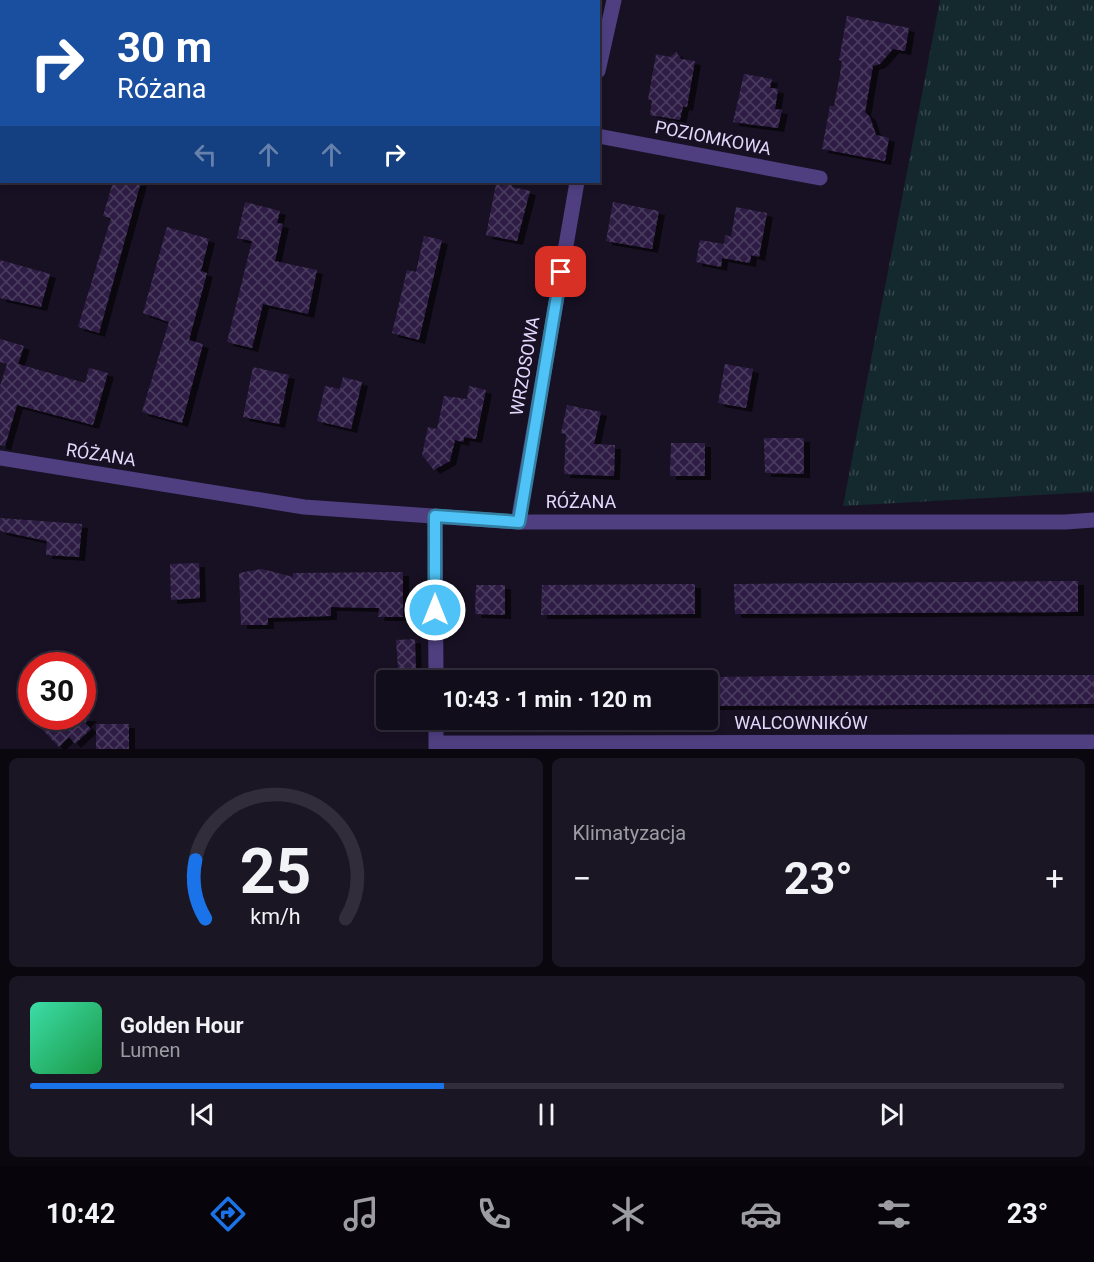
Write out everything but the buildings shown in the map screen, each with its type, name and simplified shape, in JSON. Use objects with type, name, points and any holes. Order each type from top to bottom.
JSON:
[{"type":"street","points":[[600,62],[614,0]]},
{"type":"street","name":"POZIOMKOWA","points":[[600,136],[820,178]]},
{"type":"street","name":"WRZOSOWA","points":[[519,522],[577,183]]},
{"type":"street","name":"RÓŻANA","points":[[0,458],[304,507],[519,522],[1065,522],[1094,520]]},
{"type":"street","points":[[435,516],[436,670]]},
{"type":"street","points":[[436,730],[436,746]]},
{"type":"street","name":"WALCOWNIKÓW","points":[[436,746],[1094,742]]},
{"type":"green space","points":[[940,0],[1094,0],[1094,492],[843,506]]},
{"type":"route","points":[[435,610],[435,516],[519,522],[561,272]]}]
